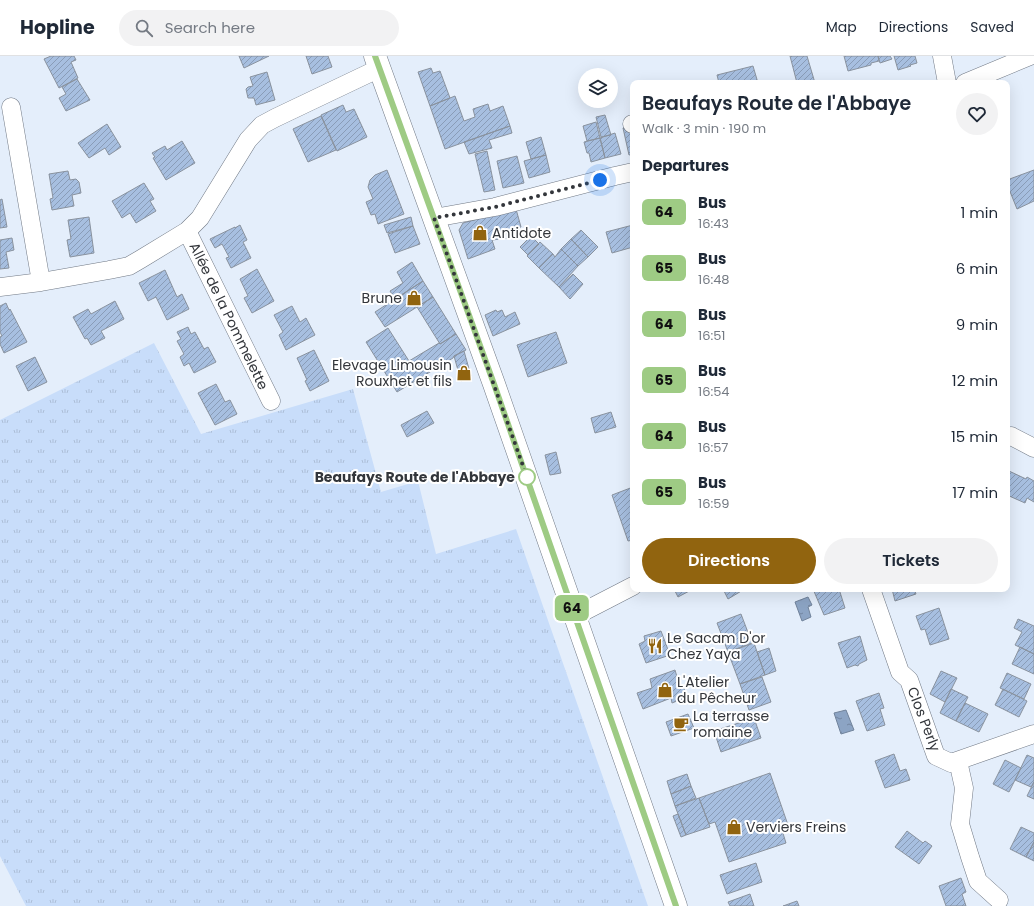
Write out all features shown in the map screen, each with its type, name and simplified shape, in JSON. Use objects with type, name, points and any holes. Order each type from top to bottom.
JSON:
[{"type":"main road","points":[[378,62],[575,616],[676,906]]},
{"type":"street","points":[[942,56],[946,80]]},
{"type":"street","points":[[972,80],[1030,56]]},
{"type":"street","name":"Allée de la Pommelette","points":[[0,287],[40,282],[129,266],[186,230],[200,218],[248,140],[262,125],[378,62]]},
{"type":"street","points":[[11,108],[40,282]]},
{"type":"street","points":[[434,218],[495,207],[630,173]]},
{"type":"street","name":"Allée de la Pommelette","points":[[186,230],[271,401]]},
{"type":"street","points":[[1010,436],[1034,448]]},
{"type":"street","points":[[575,616],[630,588]]},
{"type":"street","name":"Clos Perly","points":[[872,592],[900,672],[909,680],[936,756],[951,763],[1034,734]]},
{"type":"street","points":[[958,761],[964,788],[960,824],[978,881],[999,900]]},
{"type":"green space","points":[[154,343],[201,434],[353,389],[381,492],[418,481],[436,554],[516,529],[648,906],[26,906],[0,856],[0,420]]},
{"type":"water","points":[[808,597],[812,605],[808,607],[811,617],[802,621],[795,602]]},
{"type":"water","points":[[846,710],[854,730],[841,734],[834,713]]},
{"type":"building","points":[[51,56],[74,56],[76,60],[71,62],[78,78],[59,88],[44,59]]},
{"type":"building","points":[[239,56],[269,56],[244,68]]},
{"type":"building","points":[[306,56],[328,56],[332,67],[312,74]]},
{"type":"building","points":[[790,56],[807,56],[814,80],[796,80]]},
{"type":"building","points":[[844,56],[878,56],[879,61],[871,63],[871,65],[848,71]]},
{"type":"building","points":[[878,56],[890,56],[892,59],[880,63]]},
{"type":"building","points":[[894,56],[915,56],[917,63],[898,70]]},
{"type":"building","points":[[753,66],[757,80],[718,80],[717,75]]},
{"type":"building","points":[[431,68],[433,73],[440,71],[450,98],[430,106],[418,72]]},
{"type":"building","points":[[267,72],[275,100],[256,105],[254,98],[248,98],[246,89],[253,86],[250,77]]},
{"type":"building","points":[[77,79],[90,100],[66,111],[59,98],[66,94],[62,87]]},
{"type":"building","points":[[455,96],[464,121],[475,117],[473,109],[488,104],[490,111],[503,106],[510,126],[445,149],[430,106]]},
{"type":"building","points":[[343,105],[346,112],[354,109],[367,137],[337,151],[321,115]]},
{"type":"building","points":[[605,115],[611,135],[601,137],[596,117]]},
{"type":"building","points":[[321,116],[336,150],[308,162],[293,129]]},
{"type":"building","points":[[596,122],[600,138],[587,141],[583,126]]},
{"type":"building","points":[[107,124],[121,147],[109,155],[105,148],[89,158],[78,143]]},
{"type":"building","points":[[510,126],[512,133],[489,140],[492,148],[469,154],[464,142]]},
{"type":"building","points":[[623,128],[630,129],[629,155]]},
{"type":"building","points":[[615,133],[621,154],[605,158],[600,138]]},
{"type":"building","points":[[541,137],[546,155],[531,159],[526,142]]},
{"type":"building","points":[[600,138],[605,158],[591,162],[584,142]]},
{"type":"building","points":[[182,141],[195,163],[166,180],[153,158],[155,157],[152,153],[165,146],[167,150]]},
{"type":"building","points":[[487,151],[495,190],[484,192],[475,154]]},
{"type":"building","points":[[546,155],[550,172],[529,178],[524,161]]},
{"type":"building","points":[[517,156],[524,183],[503,188],[497,161]]},
{"type":"building","points":[[387,170],[404,214],[378,224],[375,214],[371,215],[366,202],[373,199],[368,187],[370,180],[375,175]]},
{"type":"building","points":[[1034,170],[1034,201],[1017,209],[1010,192],[1010,179]]},
{"type":"building","points":[[68,171],[70,180],[76,179],[79,182],[81,193],[72,195],[74,206],[52,210],[50,199],[53,198],[49,174]]},
{"type":"building","points":[[144,183],[154,199],[150,201],[156,211],[136,223],[130,213],[122,218],[112,201]]},
{"type":"building","points":[[2,199],[7,227],[0,228],[0,200]]},
{"type":"building","points":[[516,209],[521,227],[511,229],[512,232],[507,233],[509,238],[492,240],[495,249],[468,259],[459,230],[463,223]]},
{"type":"building","points":[[89,217],[94,253],[70,257],[67,240],[71,239],[68,220]]},
{"type":"building","points":[[411,217],[413,226],[387,233],[384,225]]},
{"type":"building","points":[[240,225],[247,240],[243,242],[251,258],[231,268],[226,258],[229,257],[222,244],[215,248],[210,239]]},
{"type":"building","points":[[413,226],[420,244],[395,253],[388,234]]},
{"type":"building","points":[[630,226],[630,248],[612,253],[606,232]]},
{"type":"building","points":[[581,230],[598,247],[588,257],[571,239]]},
{"type":"building","points":[[531,236],[539,244],[528,255],[520,247]]},
{"type":"building","points":[[12,238],[14,250],[6,252],[9,268],[0,269],[0,240]]},
{"type":"building","points":[[571,239],[588,257],[578,266],[561,249]]},
{"type":"building","points":[[540,242],[553,254],[539,268],[527,256]]},
{"type":"building","points":[[561,249],[578,266],[559,287],[539,268],[553,254],[555,257]]},
{"type":"building","points":[[412,262],[423,281],[395,299],[390,291],[403,283],[397,272]]},
{"type":"building","points":[[257,269],[274,301],[252,313],[244,298],[248,296],[240,279]]},
{"type":"building","points":[[165,270],[177,297],[182,294],[189,309],[167,320],[156,297],[148,301],[139,283]]},
{"type":"building","points":[[573,274],[583,284],[570,299],[559,287]]},
{"type":"building","points":[[423,281],[433,297],[385,327],[375,312]]},
{"type":"building","points":[[433,297],[456,334],[440,344],[417,307]]},
{"type":"building","points":[[115,301],[124,319],[101,331],[105,338],[91,345],[87,338],[85,339],[73,317],[88,309],[91,314]]},
{"type":"building","points":[[6,303],[27,342],[4,353],[0,344],[0,337],[2,336],[0,332],[0,306]]},
{"type":"building","points":[[292,306],[300,322],[306,318],[315,335],[286,350],[279,335],[283,332],[274,315]]},
{"type":"building","points":[[496,310],[497,312],[502,310],[505,317],[515,312],[520,324],[493,336],[485,315]]},
{"type":"building","points":[[188,327],[191,334],[195,332],[204,349],[208,347],[216,362],[194,373],[189,363],[184,366],[180,357],[184,354],[177,341],[181,339],[177,332]]},
{"type":"building","points":[[388,328],[409,361],[456,334],[466,350],[397,392],[366,342]]},
{"type":"building","points":[[556,332],[567,363],[528,377],[517,345]]},
{"type":"building","points":[[314,350],[329,381],[310,391],[305,381],[307,380],[297,358]]},
{"type":"building","points":[[464,351],[471,376],[461,381],[454,356]]},
{"type":"building","points":[[35,357],[47,382],[28,391],[16,366]]},
{"type":"building","points":[[216,384],[225,402],[230,400],[237,414],[215,425],[198,393]]},
{"type":"building","points":[[427,411],[434,423],[407,437],[401,425]]},
{"type":"building","points":[[611,412],[616,427],[595,433],[591,418]]},
{"type":"building","points":[[556,452],[561,473],[550,475],[545,455]]},
{"type":"building","points":[[1010,471],[1034,481],[1034,502],[1027,498],[1025,503],[1010,496]]},
{"type":"building","points":[[630,488],[630,541],[628,541],[612,495]]},
{"type":"building","points":[[676,592],[687,592],[678,597]]},
{"type":"building","points":[[724,592],[740,592],[728,599]]},
{"type":"building","points":[[814,592],[840,592],[845,608],[824,615]]},
{"type":"building","points":[[893,592],[915,592],[916,594],[895,601]]},
{"type":"building","points":[[939,608],[949,639],[930,645],[925,629],[921,630],[916,616]]},
{"type":"building","points":[[741,614],[752,643],[728,652],[717,623]]},
{"type":"building","points":[[1018,619],[1034,626],[1034,654],[1015,645],[1022,632],[1014,628]]},
{"type":"building","points":[[661,631],[670,655],[646,663],[639,644],[645,641],[644,636]]},
{"type":"building","points":[[860,636],[867,660],[858,666],[855,665],[847,668],[838,643]]},
{"type":"building","points":[[754,643],[765,675],[740,684],[728,652]]},
{"type":"building","points":[[1020,647],[1034,654],[1034,674],[1012,664]]},
{"type":"building","points":[[769,648],[776,671],[765,675],[757,652]]},
{"type":"building","points":[[675,670],[680,687],[683,686],[687,697],[672,703],[671,698],[643,709],[637,693],[652,688],[650,679]]},
{"type":"building","points":[[941,671],[957,678],[945,702],[930,694]]},
{"type":"building","points":[[1007,673],[1031,684],[1024,699],[1000,688]]},
{"type":"building","points":[[762,677],[771,702],[749,710],[740,684]]},
{"type":"building","points":[[951,689],[968,697],[956,721],[940,713]]},
{"type":"building","points":[[1003,689],[1027,701],[1019,717],[995,705]]},
{"type":"building","points":[[879,693],[884,708],[880,709],[885,725],[867,731],[856,701]]},
{"type":"building","points":[[965,703],[988,714],[979,732],[956,721]]},
{"type":"building","points":[[688,714],[694,728],[671,736],[666,722]]},
{"type":"building","points":[[754,718],[761,738],[721,752],[714,731]]},
{"type":"building","points":[[894,754],[900,771],[906,769],[910,780],[885,788],[875,761]]},
{"type":"building","points":[[1027,755],[1034,758],[1034,782],[1031,787],[1015,780]]},
{"type":"building","points":[[1005,760],[1021,768],[1009,792],[993,784]]},
{"type":"building","points":[[770,773],[788,825],[781,827],[786,843],[729,862],[715,822],[709,824],[699,798]]},
{"type":"building","points":[[687,774],[691,786],[671,794],[667,781]]},
{"type":"building","points":[[1034,782],[1034,799],[1027,796]]},
{"type":"building","points":[[691,786],[696,798],[675,806],[671,794]]},
{"type":"building","points":[[699,798],[710,827],[686,835],[675,806]]},
{"type":"building","points":[[678,814],[686,835],[681,837],[673,816]]},
{"type":"building","points":[[1021,827],[1034,833],[1034,842],[1026,857],[1010,849]]},
{"type":"building","points":[[907,831],[923,843],[925,841],[932,846],[919,864],[895,847]]},
{"type":"building","points":[[1034,842],[1034,861],[1026,857]]},
{"type":"building","points":[[756,863],[762,882],[727,894],[720,875]]},
{"type":"building","points":[[961,878],[966,892],[962,894],[966,906],[946,906],[939,886]]},
{"type":"building","points":[[750,894],[754,906],[730,906],[728,902]]},
{"type":"building","points":[[797,901],[799,906],[783,906]]},
{"type":"bus line","name":"64","points":[[375,56],[494,384],[676,906]]},
{"type":"place","name":"Antidote","points":[[480,233]]},
{"type":"place","name":"Brune","points":[[414,298]]},
{"type":"place","name":"Elevage Limousin Rouxhet et fils","points":[[464,373]]},
{"type":"place","name":"Beaufays Route de l'Abbaye","points":[[527,477]]},
{"type":"place","name":"Le Sacam D'or Chez Yaya","points":[[655,646]]},
{"type":"place","name":"L'Atelier du Pêcheur","points":[[665,690]]},
{"type":"place","name":"La terrasse romaine","points":[[681,724]]},
{"type":"place","name":"Verviers Freins","points":[[734,827]]},
{"type":"route","points":[[527,477],[434,218],[495,207],[600,180]]}]
